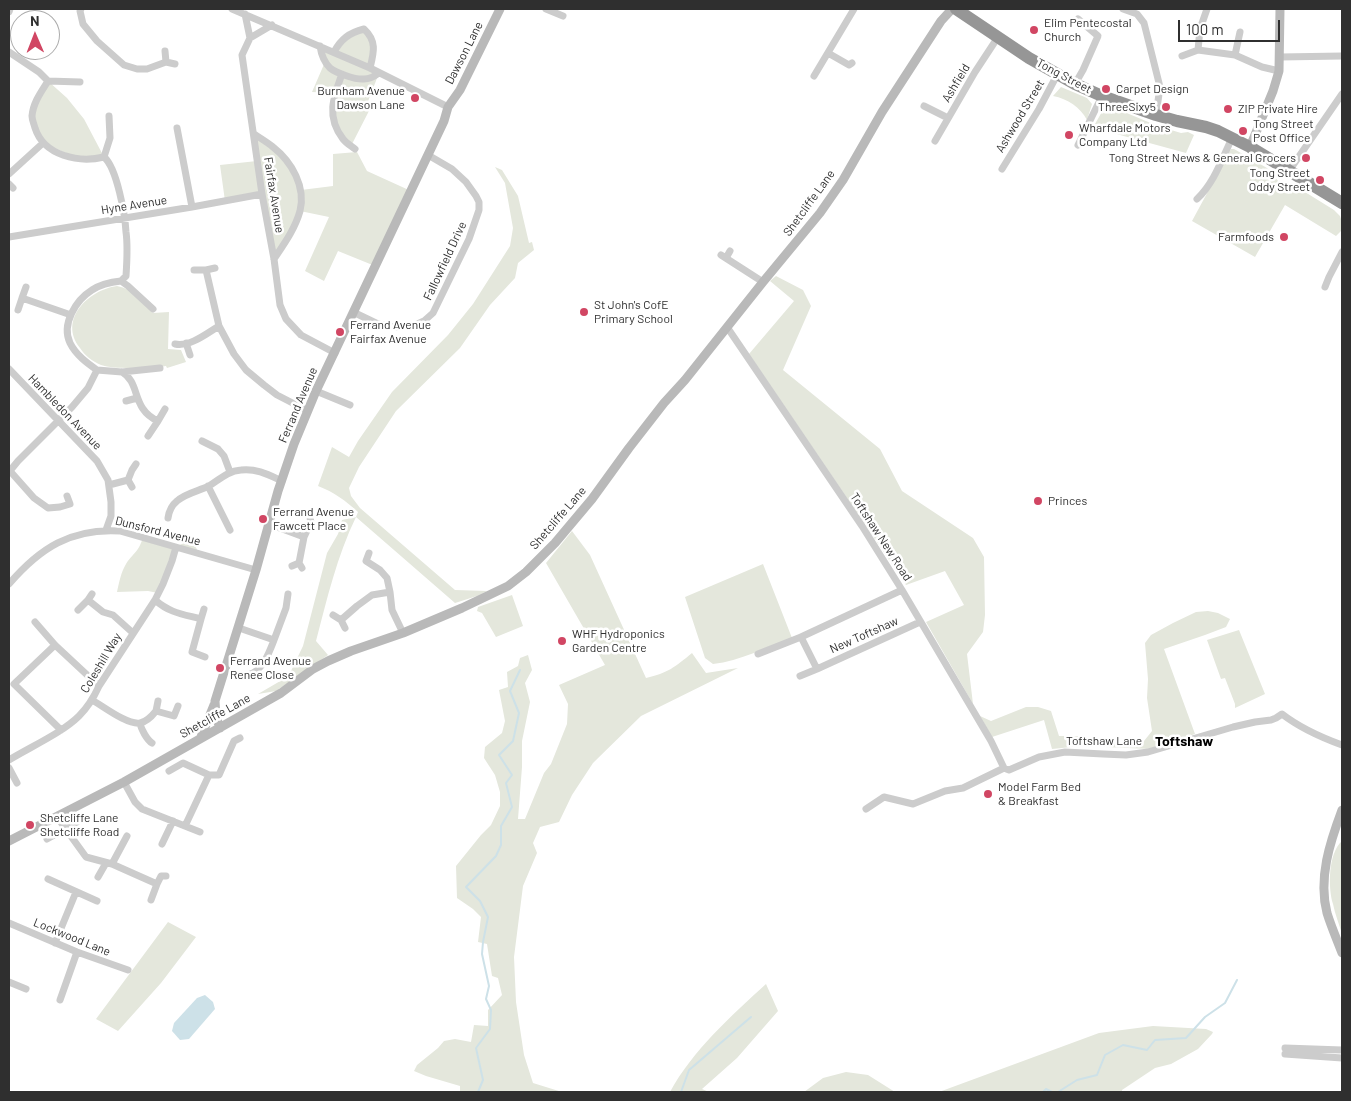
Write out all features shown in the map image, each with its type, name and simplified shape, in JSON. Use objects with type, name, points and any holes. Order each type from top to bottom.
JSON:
[{"type":"highway","name":"Tong Street","points":[[956,9],[1057,75],[1102,96],[1156,115],[1206,127],[1232,138],[1342,203]]},
{"type":"street","points":[[81,9],[83,24],[96,41],[124,65],[137,69],[147,69],[166,62],[175,64]]},
{"type":"street","points":[[232,9],[370,68],[448,107]]},
{"type":"street","name":"Dawson Lane","points":[[448,107],[460,90],[500,9]]},
{"type":"street","points":[[546,9],[563,16]]},
{"type":"street","points":[[814,76],[854,9]]},
{"type":"street","name":"Shetcliffe Lane","points":[[9,841],[124,782],[220,728],[282,693],[328,661],[403,633],[462,608],[508,586],[526,572],[555,543],[592,499],[629,448],[814,220],[837,188],[882,112],[941,21],[952,9]]},
{"type":"street","points":[[1123,9],[1138,14],[1144,23],[1160,87],[1156,115]]},
{"type":"street","points":[[1198,50],[1200,29],[1207,9]]},
{"type":"street","points":[[1250,147],[1273,91],[1279,71],[1280,9]]},
{"type":"street","name":"Fairfax Avenue","points":[[245,14],[250,38],[242,55],[280,304],[286,319],[301,335],[335,352]]},
{"type":"street","points":[[1075,84],[1098,36],[1078,19]]},
{"type":"street","points":[[250,38],[272,26]]},
{"type":"street","points":[[334,52],[339,42],[346,36],[364,29],[371,35],[374,47],[370,68]]},
{"type":"street","points":[[1235,55],[1240,32]]},
{"type":"street","name":"Ashfield","points":[[935,141],[998,37]]},
{"type":"street","points":[[320,46],[325,62],[330,68],[342,74],[364,80],[379,73]]},
{"type":"street","points":[[1182,56],[1198,50],[1235,55],[1262,67],[1279,71]]},
{"type":"street","points":[[165,51],[166,62]]},
{"type":"street","points":[[9,52],[48,80],[80,82]]},
{"type":"street","points":[[828,53],[849,65],[852,63]]},
{"type":"street","points":[[1280,57],[1342,56]]},
{"type":"street","points":[[342,74],[335,93],[332,110],[334,125],[344,140],[355,149]]},
{"type":"street","name":"Ashwood Street","points":[[1002,169],[1039,109],[1057,75]]},
{"type":"street","points":[[48,80],[35,103],[32,118],[43,143],[66,157],[96,159],[104,157]]},
{"type":"street","points":[[1289,171],[1342,94]]},
{"type":"street","points":[[1078,145],[1102,96]]},
{"type":"street","points":[[924,106],[948,118]]},
{"type":"street","name":"Ferrand Avenue","points":[[220,728],[216,717],[215,701],[294,444],[316,391],[444,122],[448,107]]},
{"type":"street","points":[[104,157],[110,138],[109,116]]},
{"type":"street","points":[[177,128],[192,207]]},
{"type":"street","name":"Fairfax Avenue","points":[[254,134],[274,147],[291,165],[301,190],[300,210],[289,236],[274,259]]},
{"type":"street","points":[[1197,199],[1204,192],[1218,168],[1232,138]]},
{"type":"street","points":[[9,174],[43,143]]},
{"type":"street","name":"Fallowfield Drive","points":[[353,312],[378,324],[394,327],[413,326],[424,321],[433,313],[469,239],[479,210],[479,202],[466,182],[452,169],[428,155]]},
{"type":"street","points":[[104,157],[108,160],[117,182],[127,234],[126,276],[121,281],[109,283],[91,291],[83,298],[71,315],[67,330],[70,342],[84,361],[98,370],[122,372],[160,368]]},
{"type":"street","name":"Hyne Avenue","points":[[9,237],[262,194]]},
{"type":"street","points":[[730,251],[724,257],[763,282]]},
{"type":"street","points":[[1325,287],[1342,252]]},
{"type":"street","points":[[194,270],[215,268]]},
{"type":"street","points":[[206,270],[219,326],[234,354],[246,370],[277,395],[308,410]]},
{"type":"street","points":[[121,281],[154,309]]},
{"type":"street","points":[[18,310],[26,287]]},
{"type":"street","points":[[22,298],[71,315]]},
{"type":"street","points":[[175,344],[181,345],[186,343],[219,326]]},
{"type":"street","name":"Toftshaw New Road","points":[[727,327],[862,526],[991,741],[1004,768]]},
{"type":"street","points":[[186,343],[190,355]]},
{"type":"street","name":"Hambledon Avenue","points":[[9,369],[97,461],[109,484],[111,516],[106,530]]},
{"type":"street","points":[[67,496],[70,504],[48,508],[34,498],[9,471],[59,422],[88,388],[98,370]]},
{"type":"street","points":[[122,372],[130,378],[142,409],[152,419],[158,421]]},
{"type":"street","points":[[316,391],[350,405]]},
{"type":"street","points":[[126,400],[137,398]]},
{"type":"street","points":[[148,436],[165,409]]},
{"type":"street","points":[[202,441],[218,449],[224,456],[230,472]]},
{"type":"street","points":[[128,480],[136,464]]},
{"type":"street","points":[[168,518],[176,501],[187,494],[208,486],[230,472],[241,470],[258,471],[282,481]]},
{"type":"street","points":[[109,484],[128,480]]},
{"type":"street","points":[[128,480],[132,487]]},
{"type":"street","points":[[208,486],[230,530]]},
{"type":"street","points":[[298,566],[304,537],[312,520]]},
{"type":"street","points":[[269,524],[304,537]]},
{"type":"street","name":"Dunsford Avenue","points":[[9,584],[36,556],[52,545],[71,536],[106,530],[120,531],[256,570]]},
{"type":"street","name":"Coleshill Way","points":[[9,760],[61,730],[79,716],[92,700],[164,584],[176,547]]},
{"type":"street","points":[[369,553],[366,561],[380,570],[387,578],[392,610],[403,633]]},
{"type":"street","name":"New Toftshaw","points":[[758,654],[801,637],[902,590]]},
{"type":"street","points":[[341,620],[372,595],[390,592]]},
{"type":"street","points":[[253,676],[265,661],[288,609],[288,594]]},
{"type":"street","points":[[78,610],[90,597],[103,612],[113,615],[133,633]]},
{"type":"street","points":[[155,600],[164,608],[176,613],[201,619]]},
{"type":"street","points":[[204,609],[190,655],[205,657]]},
{"type":"street","points":[[333,615],[341,620],[346,628]]},
{"type":"street","points":[[35,622],[55,645],[99,686]]},
{"type":"street","name":"New Toftshaw","points":[[800,676],[920,622]]},
{"type":"street","points":[[239,628],[274,640]]},
{"type":"street","points":[[801,637],[816,669]]},
{"type":"street","points":[[55,645],[14,684],[61,730]]},
{"type":"street","points":[[92,700],[134,723],[140,723],[150,718],[156,711],[158,700]]},
{"type":"street","points":[[201,737],[215,701]]},
{"type":"street","points":[[156,711],[175,717],[178,706]]},
{"type":"street","name":"Toftshaw Lane","points":[[866,809],[884,797],[913,804],[945,791],[963,788],[1004,768],[1009,770],[1039,757],[1065,752],[1126,754],[1148,752],[1247,724],[1271,720],[1282,714],[1313,734],[1342,745]]},
{"type":"street","points":[[140,723],[150,743]]},
{"type":"street","points":[[169,770],[183,762],[209,775],[221,776],[234,741],[240,738]]},
{"type":"street","points":[[9,768],[16,783]]},
{"type":"street","points":[[185,826],[209,775]]},
{"type":"street","points":[[124,782],[135,802],[142,809],[200,832]]},
{"type":"street","points":[[1342,810],[1330,846],[1324,886],[1328,913],[1342,953]]},
{"type":"street","points":[[57,817],[86,857],[109,864],[156,884]]},
{"type":"street","points":[[162,844],[173,821]]},
{"type":"street","points":[[47,839],[76,823]]},
{"type":"street","points":[[98,877],[127,836]]},
{"type":"street","points":[[151,900],[156,884],[162,876],[166,876]]},
{"type":"street","points":[[48,879],[97,900]]},
{"type":"street","points":[[55,943],[76,892]]},
{"type":"street","name":"Lockwood Lane","points":[[9,924],[77,952],[128,970]]},
{"type":"street","points":[[60,1000],[77,952]]},
{"type":"street","points":[[9,982],[26,989]]},
{"type":"street","points":[[1342,1050],[1285,1051],[1342,1058]]},
{"type":"shaded area","points":[[364,29],[371,35],[370,68],[379,73],[367,104],[371,107],[351,146],[334,125],[335,93],[312,92],[325,62],[321,51],[334,52],[339,43]]},
{"type":"shaded area","points":[[48,81],[67,98],[84,119],[104,157],[80,159],[43,143],[32,118]]},
{"type":"shaded area","points":[[1061,87],[1087,98],[1092,104],[1087,120],[1073,104],[1053,96]]},
{"type":"shaded area","points":[[1108,108],[1117,109],[1158,126],[1194,135],[1186,153],[1109,132],[1095,124],[1103,110]]},
{"type":"shaded area","points":[[254,134],[291,165],[301,190],[333,186],[333,154],[357,152],[367,171],[411,191],[375,266],[338,251],[324,281],[305,271],[329,217],[300,211],[274,259],[262,195],[225,201],[220,165],[257,161]]},
{"type":"shaded area","points":[[1231,149],[1267,168],[1279,182],[1305,192],[1334,210],[1340,216],[1342,222],[1341,231],[1336,236],[1285,205],[1255,257],[1192,221]]},
{"type":"shaded area","points":[[495,167],[502,170],[518,196],[529,243],[532,242],[534,250],[518,263],[515,278],[490,305],[460,348],[396,411],[359,467],[349,488],[351,496],[360,508],[455,590],[487,591],[455,603],[356,517],[358,512],[349,504],[335,494],[318,486],[332,447],[349,457],[392,392],[448,335],[473,304],[510,246],[513,228],[505,183]]},
{"type":"shaded area","points":[[776,276],[803,290],[811,306],[783,370],[880,449],[902,491],[973,538],[984,557],[985,615],[983,632],[967,654],[973,704],[926,622],[964,605],[945,571],[906,585],[749,354],[794,301],[770,281]]},
{"type":"shaded area","points":[[117,286],[138,296],[153,313],[169,312],[168,349],[181,350],[186,362],[167,368],[166,366],[115,368],[101,365],[84,353],[74,337],[72,327],[74,317],[79,308],[96,293]]},
{"type":"shaded area","points":[[356,517],[338,562],[316,641],[328,655],[276,691],[258,694],[290,673],[303,646],[327,553],[338,534],[342,520]]},
{"type":"shaded area","points":[[572,531],[590,555],[646,678],[671,669],[692,653],[706,673],[738,668],[641,716],[593,763],[572,795],[559,822],[540,827],[533,843],[537,853],[523,886],[514,957],[516,1002],[524,1055],[533,1083],[562,1092],[460,1092],[460,1086],[414,1071],[417,1065],[444,1041],[455,1039],[471,1042],[474,1025],[488,1026],[488,1010],[502,995],[498,978],[492,976],[487,944],[478,942],[481,917],[457,898],[456,866],[491,825],[500,806],[500,792],[495,775],[484,758],[485,747],[502,733],[505,721],[499,690],[508,687],[507,672],[518,666],[520,658],[528,655],[532,670],[525,683],[530,702],[522,741],[518,819],[525,819],[544,773],[551,764],[567,724],[568,704],[559,685],[605,665],[546,563]]},
{"type":"shaded area","points":[[143,537],[176,547],[158,593],[148,591],[117,592],[124,567],[138,549]]},
{"type":"shaded area","points":[[193,538],[198,553],[176,547]]},
{"type":"shaded area","points":[[763,564],[792,638],[743,657],[713,664],[705,658],[685,597]]},
{"type":"shaded area","points":[[512,595],[523,626],[496,637],[482,613],[477,611],[478,607]]},
{"type":"shaded area","points":[[1208,611],[1218,613],[1230,619],[1226,627],[1164,649],[1195,734],[1150,749],[1082,746],[1052,749],[1044,720],[992,737],[980,716],[991,721],[1026,707],[1038,707],[1051,711],[1059,736],[1083,736],[1101,742],[1130,745],[1144,741],[1152,731],[1147,698],[1148,679],[1145,643],[1151,635],[1173,623],[1196,612]]},
{"type":"shaded area","points":[[1239,630],[1265,694],[1235,708],[1225,678],[1221,679],[1207,640]]},
{"type":"shaded area","points":[[1342,841],[1342,934],[1331,897],[1330,871],[1337,846]]},
{"type":"shaded area","points":[[168,922],[196,937],[161,983],[118,1031],[96,1019]]},
{"type":"shaded area","points":[[766,984],[778,1011],[737,1058],[702,1089],[709,1092],[670,1092],[701,1048],[726,1021]]},
{"type":"shaded area","points":[[205,995],[213,1002],[215,1009],[189,1039],[180,1040],[172,1031],[174,1023],[197,998]]},
{"type":"shaded area","points":[[1153,1026],[1206,1029],[1213,1032],[1198,1049],[1171,1064],[1155,1068],[1122,1090],[1122,1092],[939,1092],[1099,1033]]},
{"type":"shaded area","points":[[846,1072],[868,1075],[895,1092],[804,1092],[823,1078]]},
{"type":"waterway","points":[[478,1092],[483,1080],[476,1048],[490,1029],[491,1010],[486,999],[489,986],[482,954],[488,917],[480,901],[466,887],[496,856],[501,845],[501,826],[512,807],[506,783],[512,775],[499,755],[513,741],[519,713],[510,691],[520,670]]},
{"type":"waterway","points":[[1058,1092],[1077,1080],[1097,1075],[1105,1055],[1123,1045],[1147,1050],[1155,1040],[1186,1038],[1205,1017],[1225,1003],[1237,980]]},
{"type":"waterway","points":[[681,1092],[689,1070],[751,1017]]},
{"type":"waterway","points":[[1043,1092],[1046,1089],[1052,1092]]},
{"type":"place","name":"Elim Pentecostal Church","points":[[1034,30]]},
{"type":"place","name":"Carpet Design","points":[[1106,89]]},
{"type":"place","name":"Burnham Avenue Dawson Lane","points":[[415,98]]},
{"type":"place","name":"ThreeSixy5","points":[[1166,107]]},
{"type":"place","name":"ZIP Private Hire","points":[[1228,109]]},
{"type":"place","name":"Tong Street Post Office","points":[[1243,131]]},
{"type":"place","name":"Wharfdale Motors Company Ltd","points":[[1069,135]]},
{"type":"place","name":"Tong Street News & General Grocers","points":[[1306,158]]},
{"type":"place","name":"Tong Street Oddy Street","points":[[1320,180]]},
{"type":"place","name":"Farmfoods","points":[[1284,237]]},
{"type":"place","name":"St John's CofE Primary School","points":[[584,312]]},
{"type":"place","name":"Ferrand Avenue Fairfax Avenue","points":[[340,332]]},
{"type":"place","name":"Princes","points":[[1038,501]]},
{"type":"place","name":"Ferrand Avenue Fawcett Place","points":[[263,519]]},
{"type":"place","name":"WHF Hydroponics Garden Centre","points":[[562,641]]},
{"type":"place","name":"Ferrand Avenue Renee Close","points":[[220,668]]},
{"type":"place","name":"Model Farm Bed & Breakfast","points":[[988,794]]},
{"type":"place","name":"Shetcliffe Lane Shetcliffe Road","points":[[30,825]]},
{"type":"district","name":"Toftshaw","points":[[1184,741]]}]
